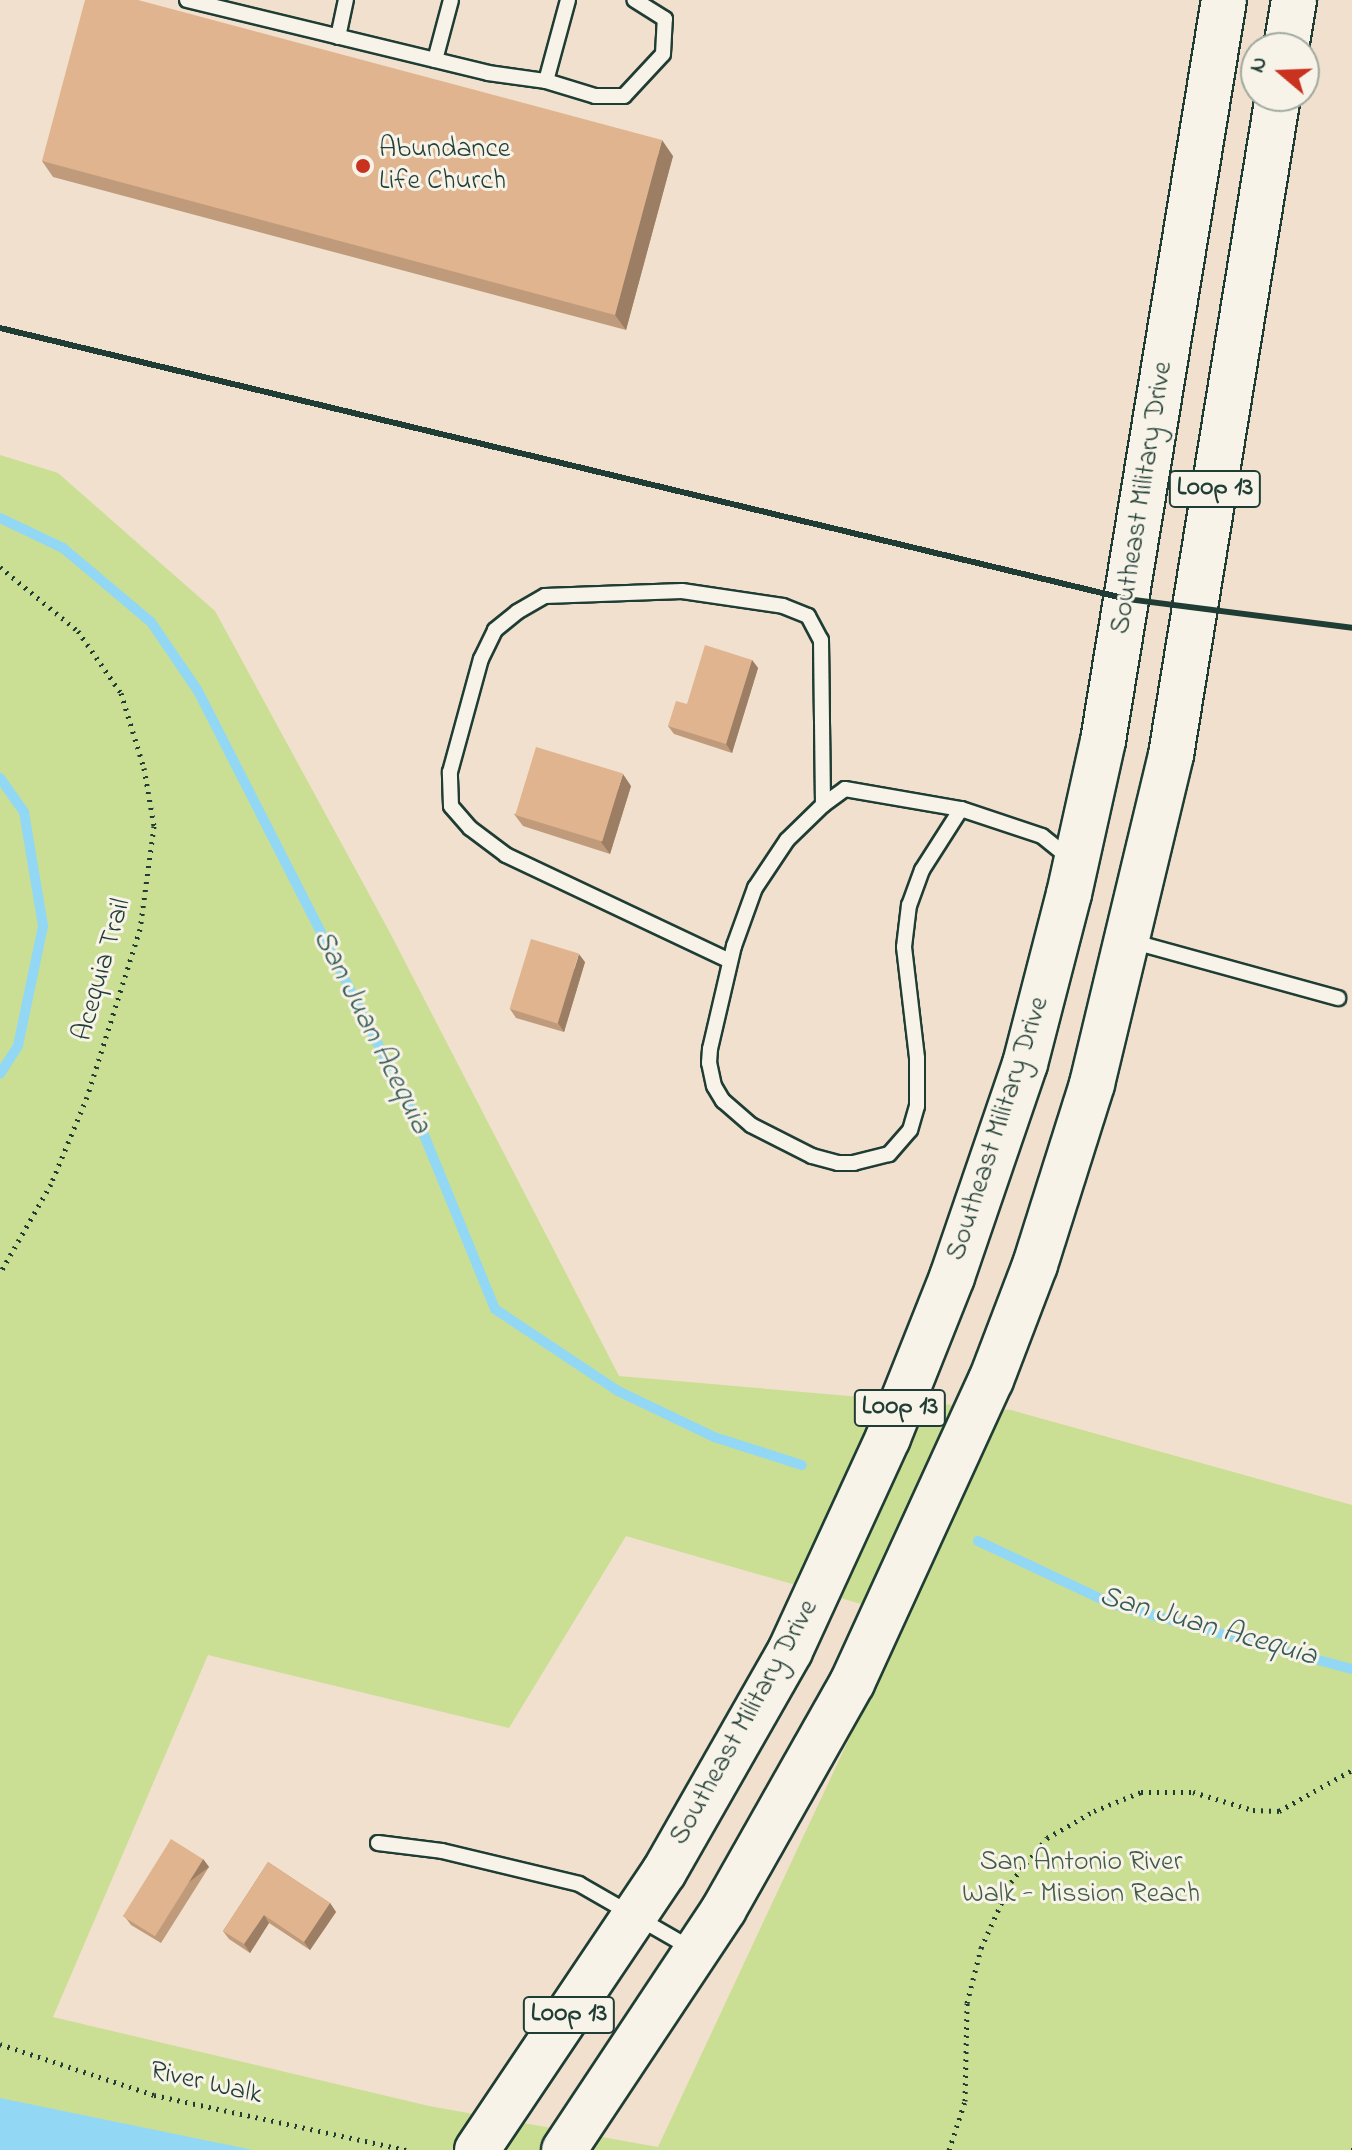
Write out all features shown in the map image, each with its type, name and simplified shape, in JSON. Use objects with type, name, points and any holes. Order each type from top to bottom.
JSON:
[{"type":"main road","name":"Southeast Military Drive","points":[[477,2150],[664,1872],[790,1651],[888,1438],[952,1277],[1025,1064],[1103,741],[1224,0]]},
{"type":"main road","points":[[1289,32],[1294,0]]},
{"type":"main road","name":"Loop 13","points":[[569,2143],[724,1909],[852,1683],[991,1380],[1035,1265],[1087,1099],[1176,726],[1275,112]]},
{"type":"main road","points":[[1075,864],[1140,881]]},
{"type":"lane","points":[[187,0],[248,7],[338,37],[488,73],[546,81],[595,96],[624,96],[663,54],[665,19],[635,0]]},
{"type":"lane","points":[[338,37],[346,0]]},
{"type":"lane","points":[[435,60],[451,0]]},
{"type":"lane","points":[[546,81],[568,0]]},
{"type":"lane","points":[[730,961],[506,855],[470,828],[451,806],[450,772],[481,659],[495,630],[517,612],[545,596],[682,591],[783,606],[808,616],[821,640],[823,805]]},
{"type":"lane","points":[[961,809],[922,870],[909,905],[904,947],[917,1058],[917,1106],[910,1130],[889,1154],[854,1163],[812,1156],[751,1125],[723,1101],[714,1086],[709,1063],[730,961],[745,913],[772,861],[823,805],[845,789],[961,809],[1042,836],[1075,864]]},
{"type":"lane","points":[[1126,940],[1338,998]]},
{"type":"lane","points":[[378,1843],[442,1851],[579,1884],[696,1952]]},
{"type":"path","name":"Acequia Trail","points":[[0,567],[78,631],[121,693],[144,768],[154,826],[140,929],[87,1097],[51,1184],[0,1273]]},
{"type":"path","points":[[949,2150],[965,2101],[967,2003],[981,1948],[1011,1882],[1047,1838],[1094,1811],[1141,1792],[1193,1792],[1253,1810],[1279,1811],[1352,1770]]},
{"type":"path","name":"River Walk","points":[[0,2044],[154,2095],[406,2150]]},
{"type":"green space","name":"San Antonio River Walk - Mission Reach","points":[[0,455],[58,473],[215,611],[388,929],[619,1376],[1011,1410],[1352,1505],[1352,2150],[0,2150]],"holes":[[[626,1536],[906,1617],[658,2147],[429,2106],[53,2017],[208,1655],[509,1728]]]},
{"type":"water","points":[[0,2098],[253,2150],[0,2150]]},
{"type":"building","name":"Abundance Life Church","points":[[85,0],[138,0],[662,140],[615,315],[42,161]]},
{"type":"building","points":[[705,645],[752,660],[726,744],[668,726],[676,701],[687,704]]},
{"type":"building","points":[[536,747],[623,774],[602,842],[515,815]]},
{"type":"building","points":[[531,939],[579,954],[557,1023],[510,1009]]},
{"type":"building","points":[[171,1839],[203,1859],[155,1936],[123,1916]]},
{"type":"building","points":[[268,1862],[330,1903],[304,1942],[264,1915],[244,1944],[223,1931]]},
{"type":"waterway","name":"San Juan Acequia","points":[[0,518],[63,548],[151,622],[198,691],[424,1135],[495,1309],[618,1391],[714,1437],[802,1465]]},
{"type":"waterway","points":[[0,778],[24,812],[43,926],[18,1046],[0,1074]]},
{"type":"waterway","name":"San Juan Acequia","points":[[978,1541],[1112,1604],[1352,1669]]},
{"type":"railway","points":[[0,328],[1127,599],[1352,628]]},
{"type":"place","name":"Abundance Life Church","points":[[363,166]]}]
